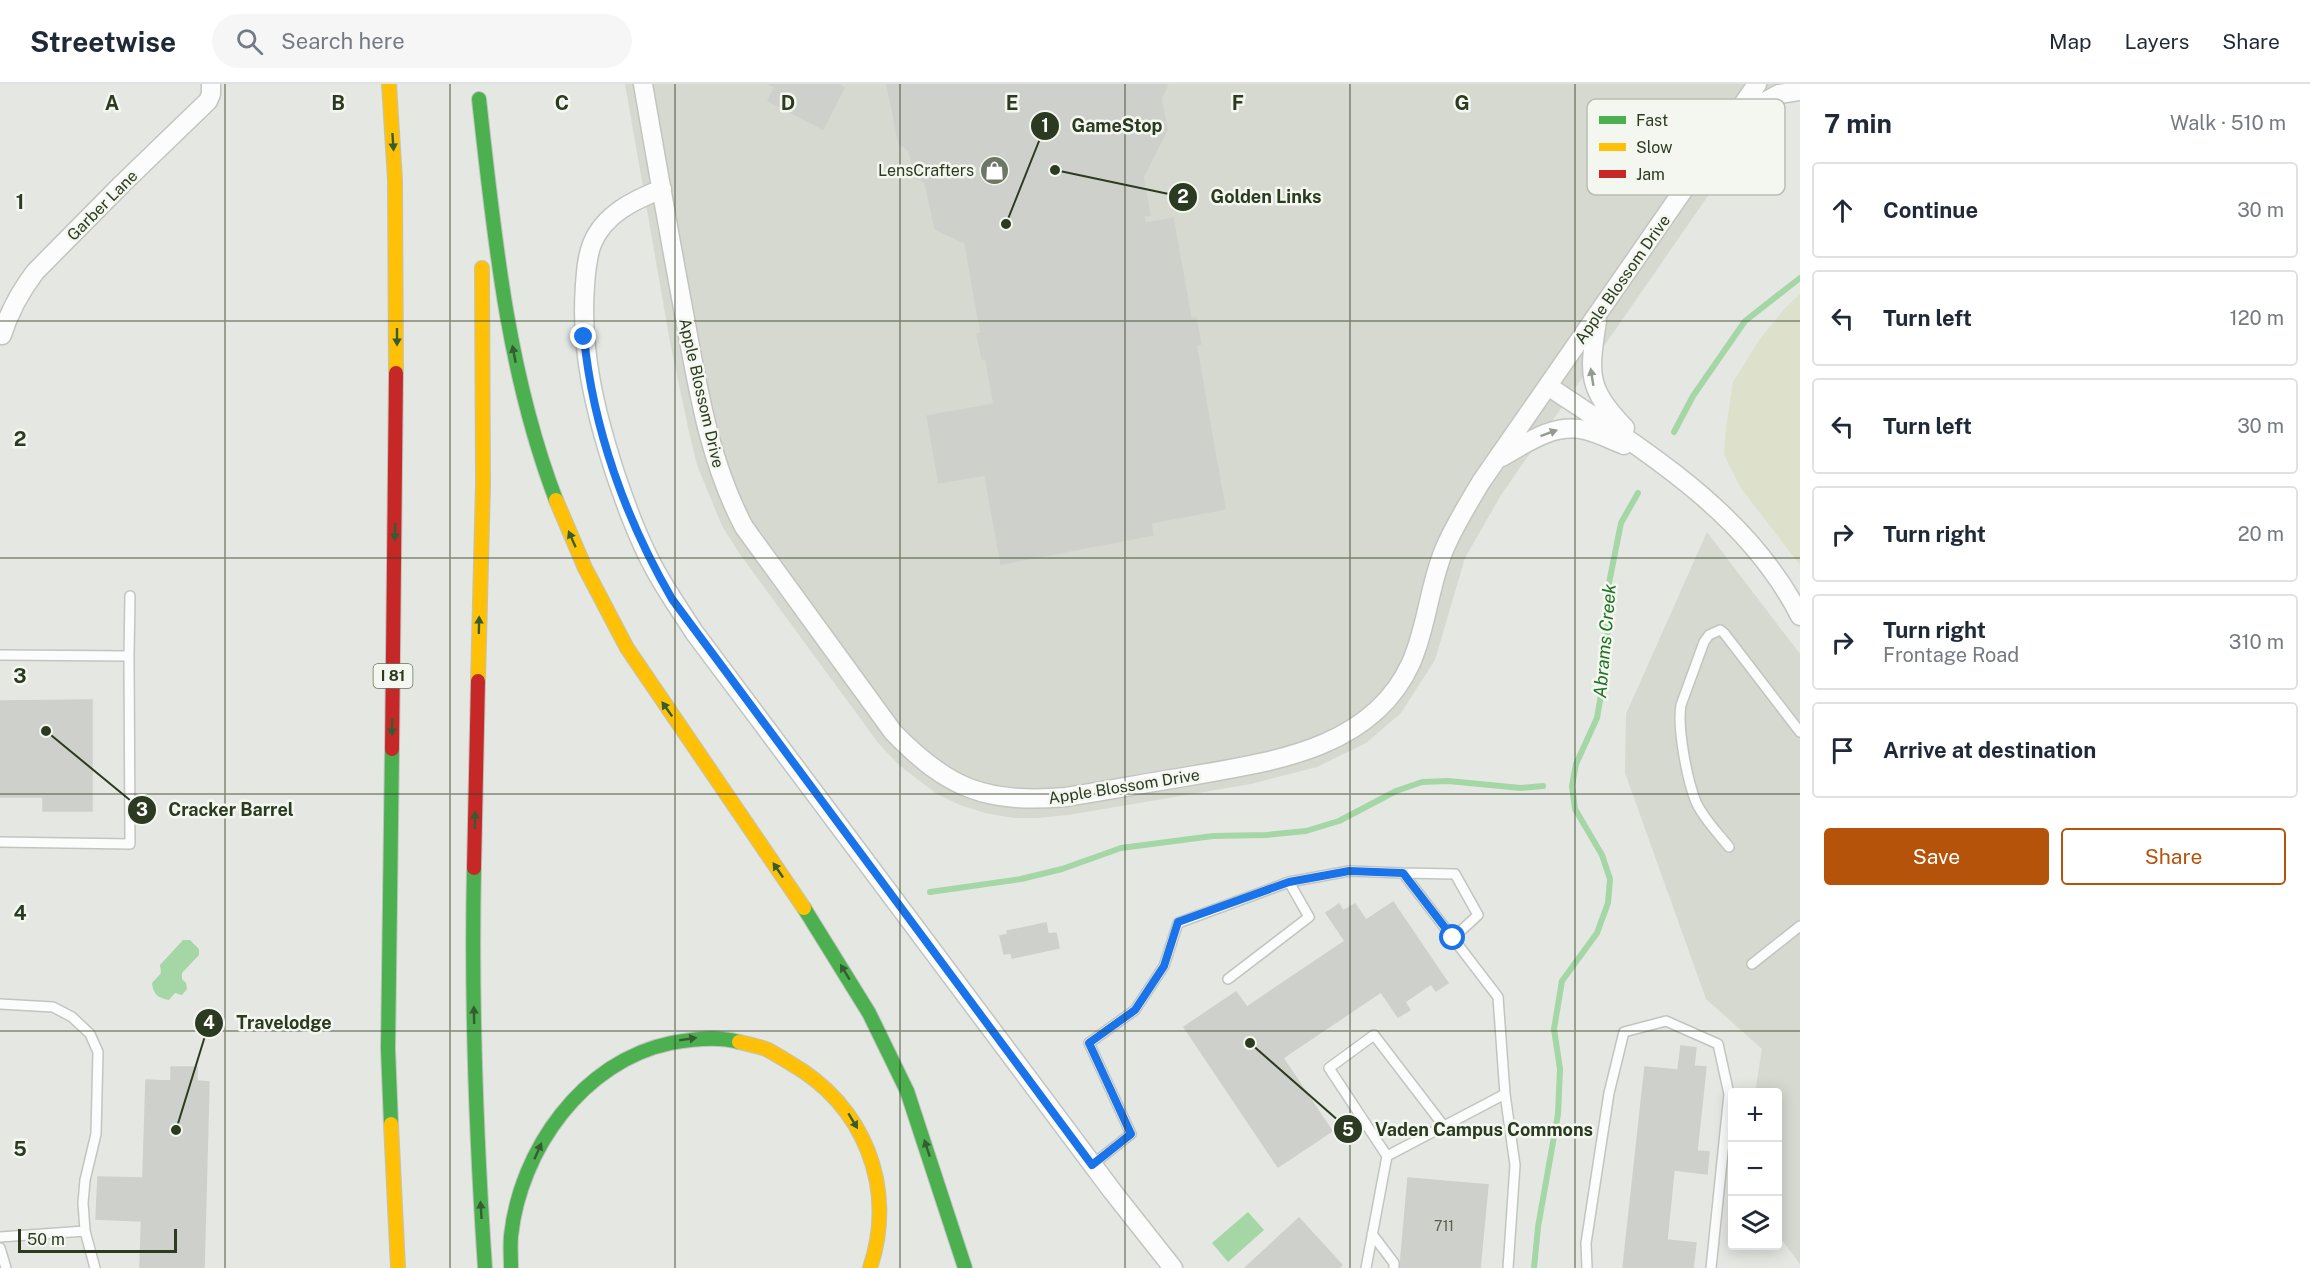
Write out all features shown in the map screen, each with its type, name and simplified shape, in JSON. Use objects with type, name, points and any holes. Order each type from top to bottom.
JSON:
[{"type":"highway","name":"I 81","points":[[389,84],[395,180],[397,302],[388,1049],[398,1268]]},
{"type":"highway","points":[[478,84],[481,230]]},
{"type":"highway","points":[[479,99],[505,302],[518,376],[530,427],[561,515],[603,606],[627,648],[811,918],[869,1013],[907,1091],[965,1268]]},
{"type":"highway","points":[[481,252],[484,393],[474,846],[474,1005],[476,1132],[485,1268]]},
{"type":"highway","points":[[511,1268],[511,1235],[529,1172],[542,1142],[572,1100],[594,1080],[625,1059],[650,1048],[695,1037],[756,1045],[774,1052],[822,1084],[843,1105],[859,1130],[873,1162],[880,1193],[880,1225],[870,1268]]},
{"type":"highway","points":[[944,1204],[954,1268]]},
{"type":"street","name":"Garber Lane","points":[[2,335],[7,318],[24,286],[35,272],[208,101],[211,84]]},
{"type":"street","name":"Apple Blossom Drive","points":[[643,84],[707,427],[715,460],[734,507],[754,542],[893,732],[929,767],[967,788],[1015,799],[1066,797],[1247,766],[1311,750],[1346,734],[1372,715],[1387,700],[1410,665],[1420,638],[1429,596],[1444,550],[1459,518],[1680,195]]},
{"type":"street","name":"Apple Blossom Drive","points":[[1747,99],[1757,84]]},
{"type":"street","points":[[1767,99],[1790,91],[1800,91]]},
{"type":"street","points":[[662,189],[616,212],[597,235],[587,264],[584,307],[586,357],[599,425],[637,534],[672,599],[694,632],[1092,1165],[1173,1268]]},
{"type":"street","points":[[1598,315],[1590,361],[1594,387],[1610,413],[1651,456]]},
{"type":"street","points":[[1548,386],[1651,456],[1692,486],[1723,513],[1797,603],[1800,616]]},
{"type":"street","points":[[1497,460],[1544,434],[1570,428],[1586,430],[1651,456]]},
{"type":"lane","points":[[0,842],[130,844],[130,596]]},
{"type":"lane","points":[[1729,847],[1702,814],[1695,800],[1684,755],[1679,715],[1704,642],[1709,635],[1720,630],[1724,633],[1800,732]]},
{"type":"lane","points":[[0,655],[129,656]]},
{"type":"lane","points":[[1092,1165],[1131,1134],[1089,1043],[1135,1010],[1164,966],[1178,922],[1289,882],[1349,871],[1455,874],[1478,915],[1453,938]]},
{"type":"lane","points":[[1403,873],[1498,997],[1505,1094],[1515,1165],[1508,1268]]},
{"type":"lane","points":[[1228,979],[1309,917],[1289,882]]},
{"type":"lane","points":[[1752,964],[1800,926]]},
{"type":"lane","points":[[0,1004],[53,1007],[72,1017],[90,1034],[98,1052],[96,1134],[85,1180],[83,1203],[85,1231],[95,1268]]},
{"type":"lane","points":[[1587,1268],[1586,1243],[1607,1104],[1624,1032],[1666,1021],[1718,1044],[1729,1094],[1711,1268]]},
{"type":"lane","points":[[1366,1268],[1387,1156],[1329,1068],[1374,1035],[1443,1125]]},
{"type":"lane","points":[[1387,1156],[1505,1094]]},
{"type":"lane","points":[[0,1237],[85,1231]]},
{"type":"lane","points":[[1372,1234],[1394,1263],[1394,1268]]},
{"type":"lane","points":[[0,1248],[6,1268]]},
{"type":"shaded area","points":[[625,84],[1782,84],[1773,99],[1587,99],[1587,195],[1709,195],[1501,495],[1465,558],[1435,660],[1401,713],[1366,743],[1317,767],[1251,784],[1068,815],[1013,818],[985,813],[960,805],[937,794],[900,766],[879,744],[739,553],[722,526],[697,465],[670,342]]},
{"type":"shaded area","points":[[1800,294],[1800,565],[1740,487],[1724,455],[1733,382],[1759,340],[1785,308]]},
{"type":"shaded area","points":[[1707,532],[1800,654],[1800,1264],[1782,1240],[1782,1088],[1756,1088],[1762,1049],[1706,999],[1625,773],[1626,714]]},
{"type":"shaded area","points":[[183,940],[190,940],[199,949],[199,955],[182,973],[187,989],[182,995],[175,993],[169,1000],[162,998],[155,993],[152,983],[161,973],[160,965]]},
{"type":"shaded area","points":[[1248,1212],[1264,1230],[1228,1262],[1212,1243]]},
{"type":"building","points":[[768,84],[839,84],[844,88],[823,129],[768,101],[775,87]]},
{"type":"building","points":[[887,84],[1168,84],[1161,98],[1167,130],[1138,187],[1145,222],[967,255],[965,243],[935,229],[925,182],[915,177],[909,150],[899,144]]},
{"type":"building","points":[[1143,178],[1150,215],[1143,216],[1138,187]]},
{"type":"building","points":[[1173,218],[1191,319],[1196,318],[1201,344],[1196,345],[1225,509],[1151,523],[1153,535],[1001,564],[985,475],[939,483],[927,416],[994,404],[986,359],[982,359],[977,334],[981,333],[967,255]]},
{"type":"building","points":[[92,700],[92,811],[43,811],[43,797],[0,797],[0,701]]},
{"type":"building","points":[[1393,902],[1448,983],[1436,991],[1431,984],[1405,1002],[1410,1010],[1398,1017],[1381,992],[1283,1058],[1332,1131],[1278,1167],[1184,1027],[1236,992],[1247,1007],[1345,941],[1326,913],[1339,904],[1343,911],[1355,904],[1366,920]]},
{"type":"building","points":[[1046,923],[1048,934],[1056,933],[1059,948],[1012,958],[1011,953],[1004,954],[1000,936],[1008,934],[1007,931]]},
{"type":"building","points":[[1681,1046],[1696,1048],[1694,1066],[1706,1067],[1697,1151],[1709,1152],[1707,1174],[1674,1170],[1667,1240],[1696,1243],[1693,1268],[1623,1268],[1645,1067],[1678,1070]]},
{"type":"building","points":[[171,1067],[197,1067],[197,1081],[209,1082],[204,1268],[140,1268],[146,1080],[171,1081]]},
{"type":"building","points":[[98,1177],[143,1178],[141,1221],[96,1219]]},
{"type":"building","points":[[1408,1178],[1488,1185],[1480,1268],[1400,1268]]},
{"type":"building","points":[[1299,1218],[1342,1265],[1339,1268],[1245,1268]]},
{"type":"waterway","name":"Abrams Creek","points":[[1674,432],[1693,396],[1745,321],[1800,278]]},
{"type":"waterway","name":"Abrams Creek","points":[[1534,1268],[1538,1227],[1558,1114],[1560,1069],[1554,1029],[1562,981],[1597,933],[1608,903],[1610,879],[1602,855],[1575,809],[1572,786],[1576,764],[1597,718],[1606,665],[1609,583],[1621,523],[1638,493]]},
{"type":"waterway","points":[[930,892],[1021,879],[1062,869],[1121,848],[1213,836],[1266,835],[1306,831],[1339,821],[1396,791],[1422,782],[1448,781],[1521,788],[1543,786]]},
{"type":"traffic: fast","points":[[479,99],[490,201],[514,352],[539,452],[556,500]]},
{"type":"traffic: fast","points":[[391,1124],[388,1049],[392,749]]},
{"type":"traffic: fast","points":[[474,868],[475,1068],[485,1268]]},
{"type":"traffic: fast","points":[[804,908],[869,1013],[907,1091],[965,1268]]},
{"type":"traffic: fast","points":[[511,1268],[511,1236],[517,1204],[527,1172],[542,1142],[561,1114],[584,1089],[610,1069],[639,1053],[671,1043],[705,1039],[739,1042]]},
{"type":"traffic: slow","points":[[389,84],[395,180],[396,373]]},
{"type":"traffic: slow","points":[[478,681],[483,484],[482,268]]},
{"type":"traffic: slow","points":[[556,500],[585,568],[627,648],[804,908]]},
{"type":"traffic: slow","points":[[739,1042],[766,1049],[816,1081],[838,1101],[855,1125],[868,1151],[876,1179],[879,1208],[877,1238],[870,1268]]},
{"type":"traffic: slow","points":[[391,1124],[398,1268]]},
{"type":"traffic: jam","points":[[392,749],[396,373]]},
{"type":"traffic: jam","points":[[474,868],[478,681]]},
{"type":"place","name":"LensCrafters","points":[[995,170]]},
{"type":"place","name":"Golden Links","points":[[1055,170]]},
{"type":"place","name":"GameStop","points":[[1006,224]]},
{"type":"place","name":"Cracker Barrel","points":[[46,731]]},
{"type":"place","name":"Vaden Campus Commons","points":[[1250,1043]]},
{"type":"place","name":"Travelodge","points":[[176,1130]]},
{"type":"route","points":[[584,337],[599,425],[626,506],[652,565],[672,599],[694,632],[1092,1165],[1131,1134],[1089,1043],[1135,1010],[1164,966],[1178,922],[1289,882],[1349,871],[1403,873],[1453,938]]}]
